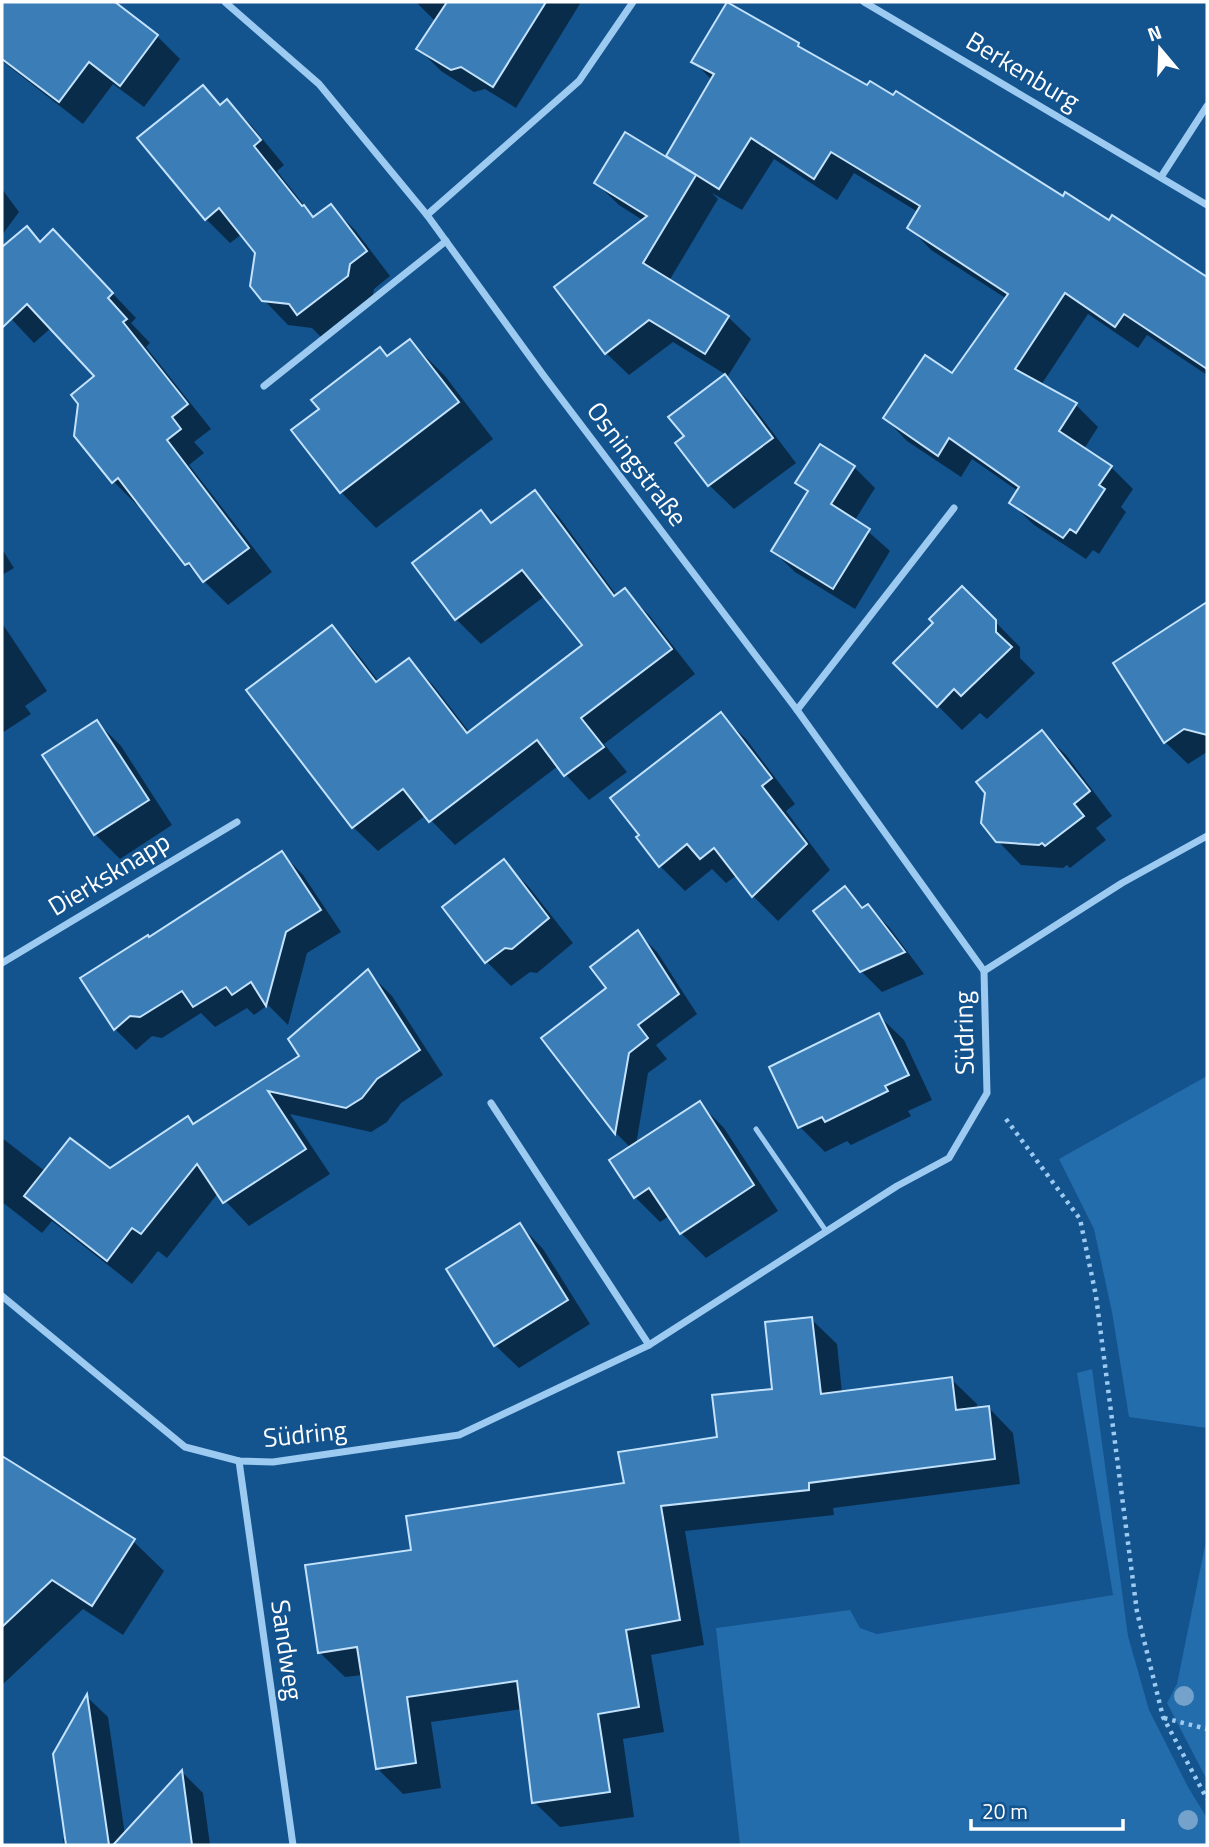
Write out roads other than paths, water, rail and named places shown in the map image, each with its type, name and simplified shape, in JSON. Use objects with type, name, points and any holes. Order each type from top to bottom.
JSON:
[{"type":"street","name":"Osningstraße","points":[[225,2],[319,84],[427,215],[544,376],[797,710],[984,971]]},
{"type":"street","points":[[427,215],[579,81],[634,2]]},
{"type":"street","name":"Berkenburg","points":[[864,2],[1207,205]]},
{"type":"street","points":[[1161,177],[1207,106]]},
{"type":"street","points":[[264,386],[446,241]]},
{"type":"street","points":[[797,710],[954,508]]},
{"type":"street","name":"Dierksknapp","points":[[2,963],[237,822]]},
{"type":"street","name":"Südring","points":[[2,1296],[185,1447],[239,1461],[273,1462],[459,1435],[649,1345],[897,1186],[949,1158],[987,1093],[984,971],[1122,883],[1207,836]]},
{"type":"street","points":[[491,1103],[649,1345]]},
{"type":"street","name":"Sandweg","points":[[239,1461],[293,1845]]},
{"type":"lane","points":[[755,1129],[826,1231]]}]
